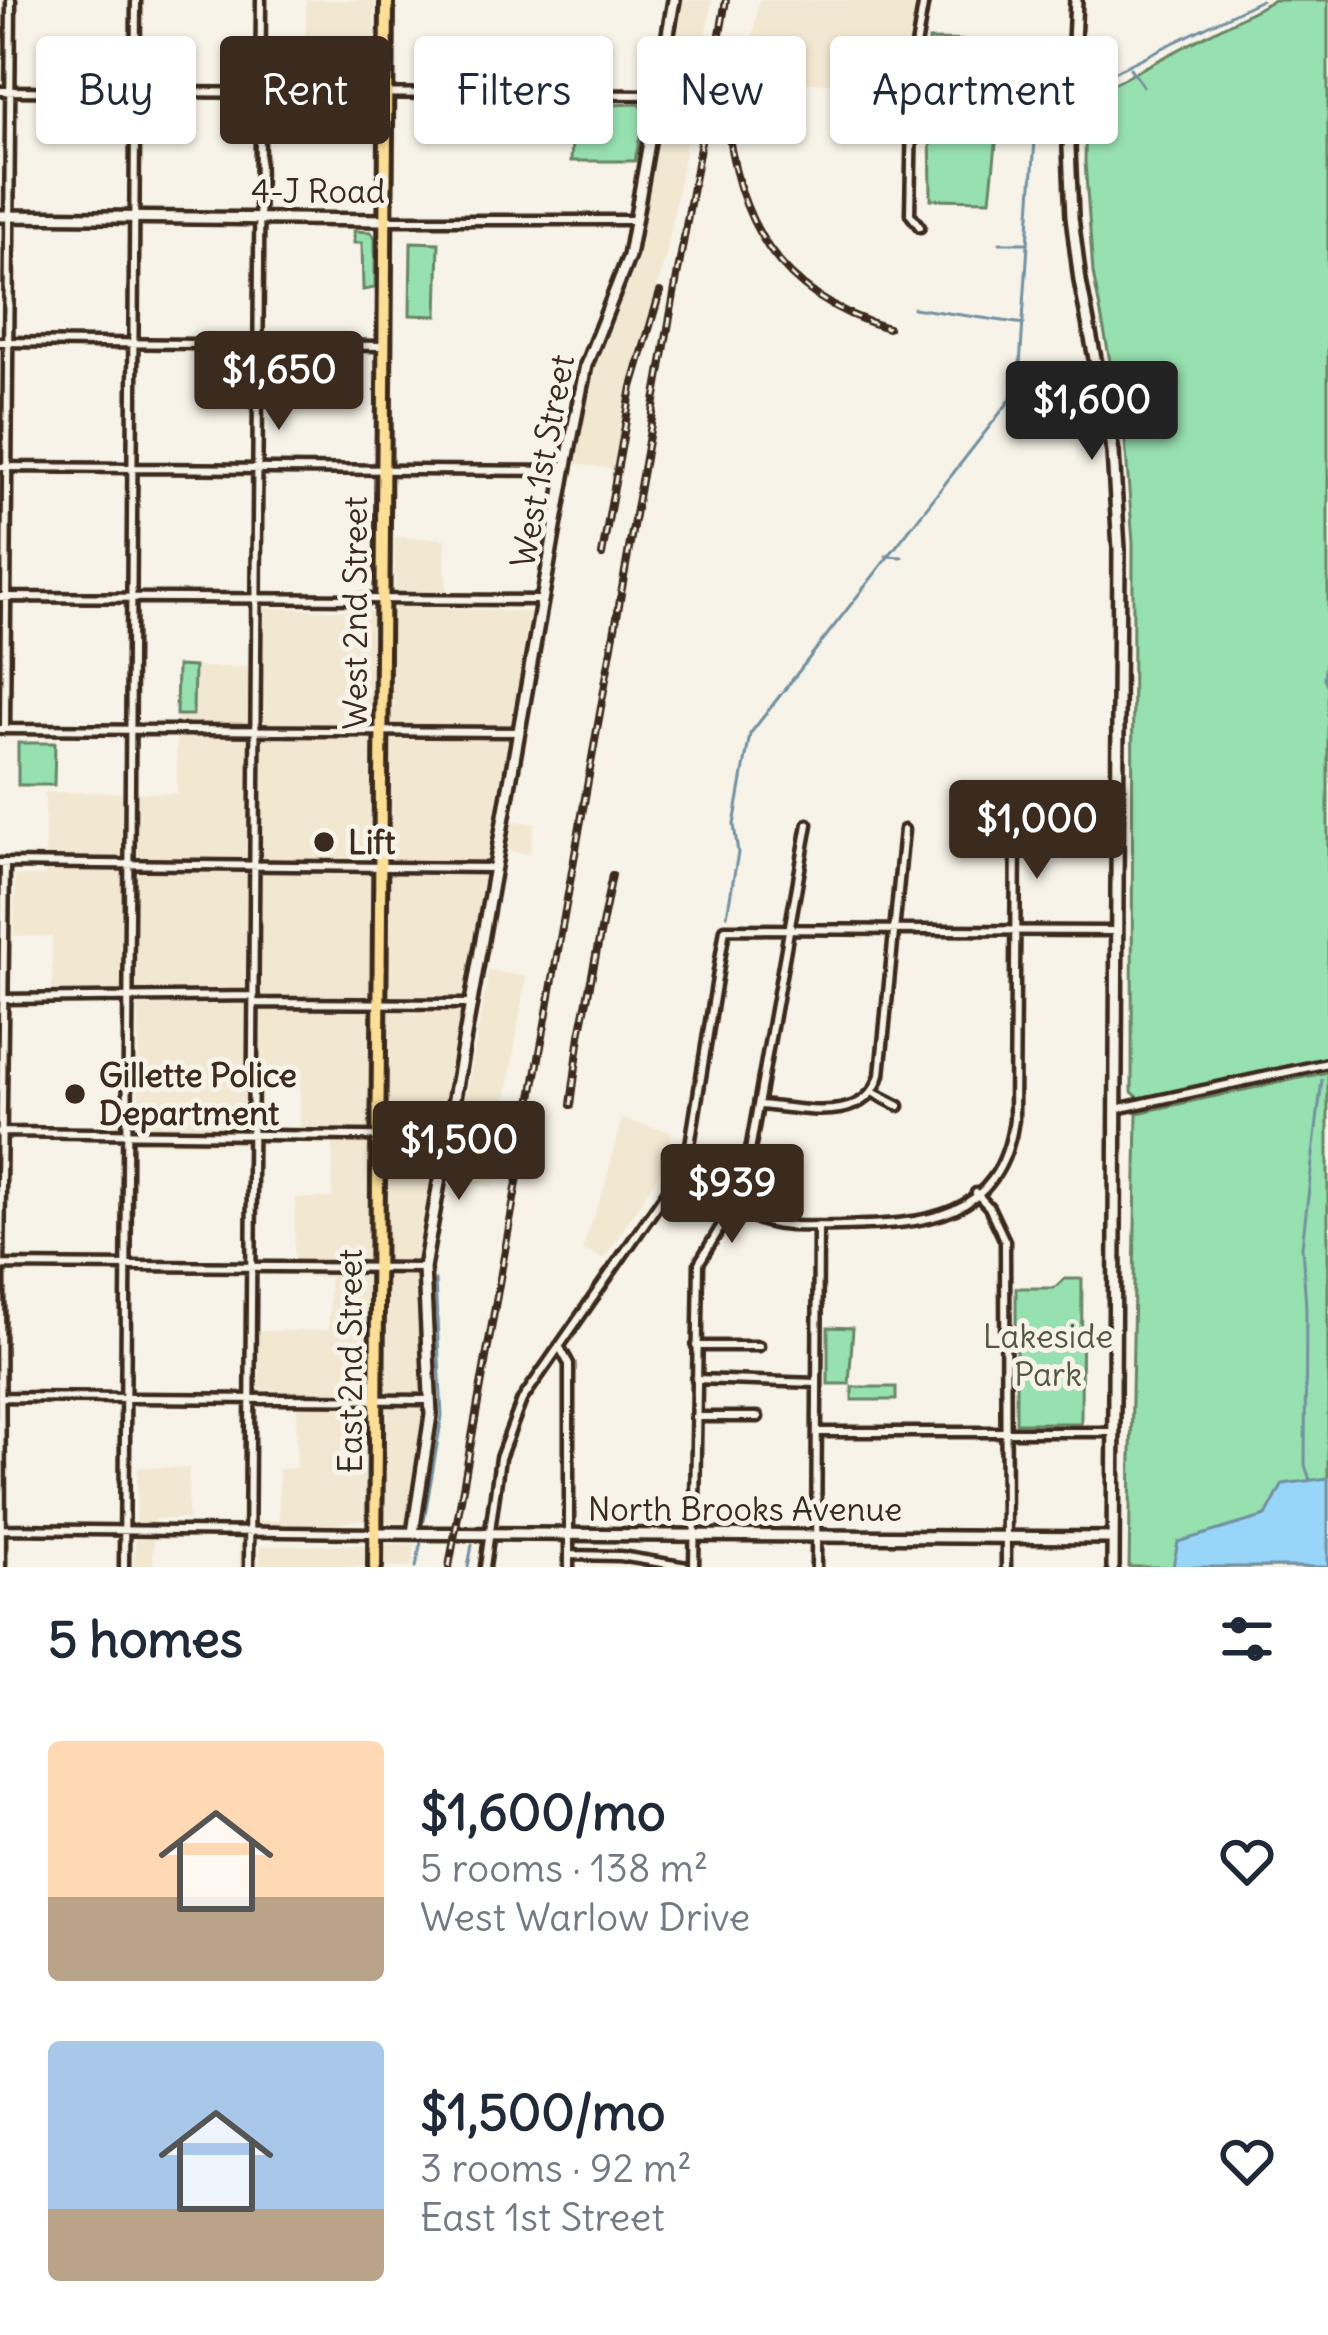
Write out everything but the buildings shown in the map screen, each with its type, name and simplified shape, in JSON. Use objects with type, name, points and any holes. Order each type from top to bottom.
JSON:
[{"type":"main road","name":"West 2nd Street","points":[[387,0],[387,36]]},
{"type":"main road","name":"West 2nd Street","points":[[381,867],[386,144]]},
{"type":"main road","name":"East 2nd Street","points":[[375,1567],[381,867]]},
{"type":"street","points":[[11,0],[4,216],[2,729],[519,732]]},
{"type":"street","points":[[136,0],[136,36]]},
{"type":"street","points":[[262,0],[262,36]]},
{"type":"street","name":"West 1st Street","points":[[668,36],[674,0]]},
{"type":"street","points":[[920,227],[910,214],[911,110],[924,0]]},
{"type":"street","points":[[1076,0],[1072,217],[1117,492],[1113,1567]]},
{"type":"street","points":[[0,91],[36,91]]},
{"type":"street","points":[[390,93],[637,95]]},
{"type":"street","points":[[124,1567],[135,144]]},
{"type":"street","points":[[249,1567],[261,144]]},
{"type":"street","name":"West 1st Street","points":[[413,1533],[430,1400],[424,1268],[586,365],[625,270],[649,144]]},
{"type":"street","name":"4-J Road","points":[[4,216],[636,220]]},
{"type":"street","points":[[4,342],[384,346]]},
{"type":"street","points":[[3,467],[565,471]]},
{"type":"street","points":[[3,597],[542,600]]},
{"type":"street","points":[[569,1555],[620,1556],[690,1567],[699,1263],[742,1190],[808,824]]},
{"type":"street","points":[[759,1106],[842,1109],[860,1105],[874,1093],[880,1075],[904,830]]},
{"type":"street","points":[[734,1207],[774,1227],[926,1222],[946,1215],[1000,1172],[1014,1120],[1016,833]]},
{"type":"street","points":[[1,1567],[3,863],[495,868]]},
{"type":"street","points":[[485,1567],[500,1458],[522,1400],[672,1184],[690,1144],[725,929],[1117,931]]},
{"type":"street","points":[[2,999],[471,1004]]},
{"type":"street","points":[[1116,1109],[1328,1063]]},
{"type":"street","points":[[874,1093],[899,1106]]},
{"type":"street","points":[[1,1132],[450,1137]]},
{"type":"street","points":[[976,1193],[1001,1226],[1005,1241],[1006,1567]]},
{"type":"street","points":[[816,1567],[818,1226]]},
{"type":"street","points":[[0,1265],[424,1268]]},
{"type":"street","points":[[559,1346],[569,1364],[569,1567]]},
{"type":"street","points":[[696,1346],[759,1346]]},
{"type":"street","points":[[696,1379],[817,1383]]},
{"type":"street","points":[[1,1397],[430,1400]]},
{"type":"street","points":[[695,1417],[758,1417]]},
{"type":"street","points":[[817,1432],[1114,1432]]},
{"type":"street","points":[[0,1529],[375,1533]]},
{"type":"street","name":"North Brooks Avenue","points":[[375,1533],[1114,1538]]},
{"type":"shaded area","points":[[306,0],[375,0],[374,36],[306,36]]},
{"type":"shaded area","points":[[682,0],[712,0],[706,36],[675,36]]},
{"type":"shaded area","points":[[759,0],[918,0],[912,36],[830,36],[830,83],[806,83],[806,36],[753,36]]},
{"type":"shaded area","points":[[656,144],[686,144],[666,256],[636,361],[614,469],[575,464],[593,364],[632,275]]},
{"type":"shaded area","points":[[395,537],[445,539],[447,609],[537,612],[501,819],[535,824],[530,854],[495,849],[420,1276],[426,1414],[406,1523],[357,1520],[256,1540],[255,1567],[239,1567],[239,1520],[279,1521],[279,1469],[296,1468],[297,1391],[259,1390],[259,1331],[329,1330],[329,1277],[294,1276],[295,1198],[332,1198],[333,1145],[300,1144],[300,1072],[262,1071],[261,1144],[139,1143],[138,991],[52,990],[52,937],[14,936],[15,876],[45,876],[45,792],[177,793],[176,715],[193,714],[194,667],[250,667],[248,607],[395,612]]},
{"type":"shaded area","points":[[489,970],[526,977],[492,1187],[451,1180]]},
{"type":"shaded area","points":[[621,1119],[672,1132],[660,1172],[604,1259],[582,1250]]},
{"type":"shaded area","points":[[138,1467],[189,1468],[188,1519],[154,1519],[153,1567],[134,1567]]},
{"type":"shaded area","points":[[415,1544],[412,1567],[259,1567],[260,1546]]},
{"type":"green space","points":[[1274,0],[1328,0],[1328,1058],[1139,1098],[1132,1092],[1133,543],[1125,439],[1093,273],[1085,162],[1085,144],[1118,144],[1118,81]]},
{"type":"green space","points":[[637,104],[635,161],[571,161],[572,144],[613,144],[613,105]]},
{"type":"green space","points":[[930,144],[996,144],[990,200],[931,199]]},
{"type":"green space","points":[[354,231],[371,232],[375,238],[375,288],[363,290],[362,243],[354,243]]},
{"type":"green space","points":[[411,242],[439,243],[437,316],[410,315]]},
{"type":"green space","points":[[177,666],[194,667],[193,715],[176,715]]},
{"type":"green space","points":[[18,743],[55,743],[54,785],[18,785]]},
{"type":"green space","points":[[1328,1072],[1328,1567],[1129,1567],[1137,1113]]},
{"type":"green space","name":"Lakeside Park","points":[[1064,1279],[1082,1279],[1081,1423],[1016,1423],[1016,1288],[1054,1288]]},
{"type":"green space","points":[[828,1327],[853,1328],[849,1384],[828,1384]]},
{"type":"green space","points":[[852,1387],[896,1387],[896,1400],[852,1400]]},
{"type":"water","points":[[1328,1478],[1328,1567],[1173,1567],[1178,1542],[1266,1516],[1283,1484]]},
{"type":"waterway","points":[[1118,70],[1261,0]]},
{"type":"waterway","points":[[1130,68],[1143,86]]},
{"type":"waterway","points":[[727,915],[738,853],[734,825],[750,734],[1011,399],[1019,381],[1035,144]]},
{"type":"waterway","points":[[1000,243],[1028,243]]},
{"type":"waterway","points":[[913,308],[1024,324]]},
{"type":"waterway","points":[[886,556],[902,557]]},
{"type":"waterway","points":[[1328,639],[1324,678],[1328,687]]},
{"type":"waterway","points":[[1310,1480],[1305,1465],[1302,1246],[1322,1080]]},
{"type":"waterway","points":[[424,1521],[442,1416],[435,1280]]},
{"type":"waterway","points":[[416,1567],[421,1542]]},
{"type":"waterway","points":[[468,1567],[472,1545]]},
{"type":"railway","points":[[449,1567],[726,0]]},
{"type":"railway","points":[[730,144],[752,218],[790,274],[817,296],[888,328]]},
{"type":"railway","points":[[602,555],[632,387],[660,292]]},
{"type":"railway","points":[[571,1105],[612,875]]},
{"type":"place","name":"Lift","points":[[324,842]]},
{"type":"place","name":"Gillette Police Department","points":[[75,1094]]}]
